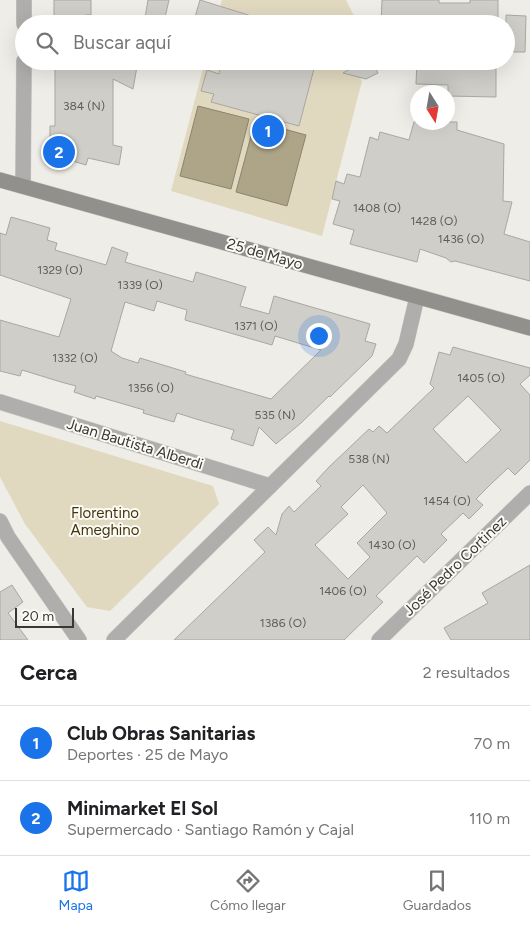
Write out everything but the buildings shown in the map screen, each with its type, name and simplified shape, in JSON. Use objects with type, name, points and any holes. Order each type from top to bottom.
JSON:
[{"type":"street","points":[[24,0],[24,15]]},
{"type":"street","points":[[23,186],[24,70]]},
{"type":"street","name":"25 de Mayo","points":[[0,180],[530,328]]},
{"type":"street","points":[[114,640],[399,359],[406,344],[417,297]]},
{"type":"street","name":"Juan Bautista Alberdi","points":[[0,402],[270,486]]},
{"type":"street","name":"José Pedro Cortinez","points":[[379,640],[530,493]]},
{"type":"street","points":[[0,521],[8,537],[79,640]]},
{"type":"green space","points":[[222,0],[346,0],[354,15],[218,15]]},
{"type":"green space","points":[[203,70],[361,70],[359,75],[362,81],[322,236],[171,191]]},
{"type":"green space","name":"Florentino Ameghino","points":[[0,421],[213,486],[219,504],[110,611],[87,607],[25,524],[0,477]]},
{"type":"shaded area","points":[[198,106],[249,119],[231,189],[180,176]]},
{"type":"shaded area","points":[[255,121],[306,135],[287,206],[236,192]]},
{"type":"place","name":"Club Obras Sanitarias","points":[[268,131]]},
{"type":"place","name":"Minimarket El Sol","points":[[59,152]]}]
